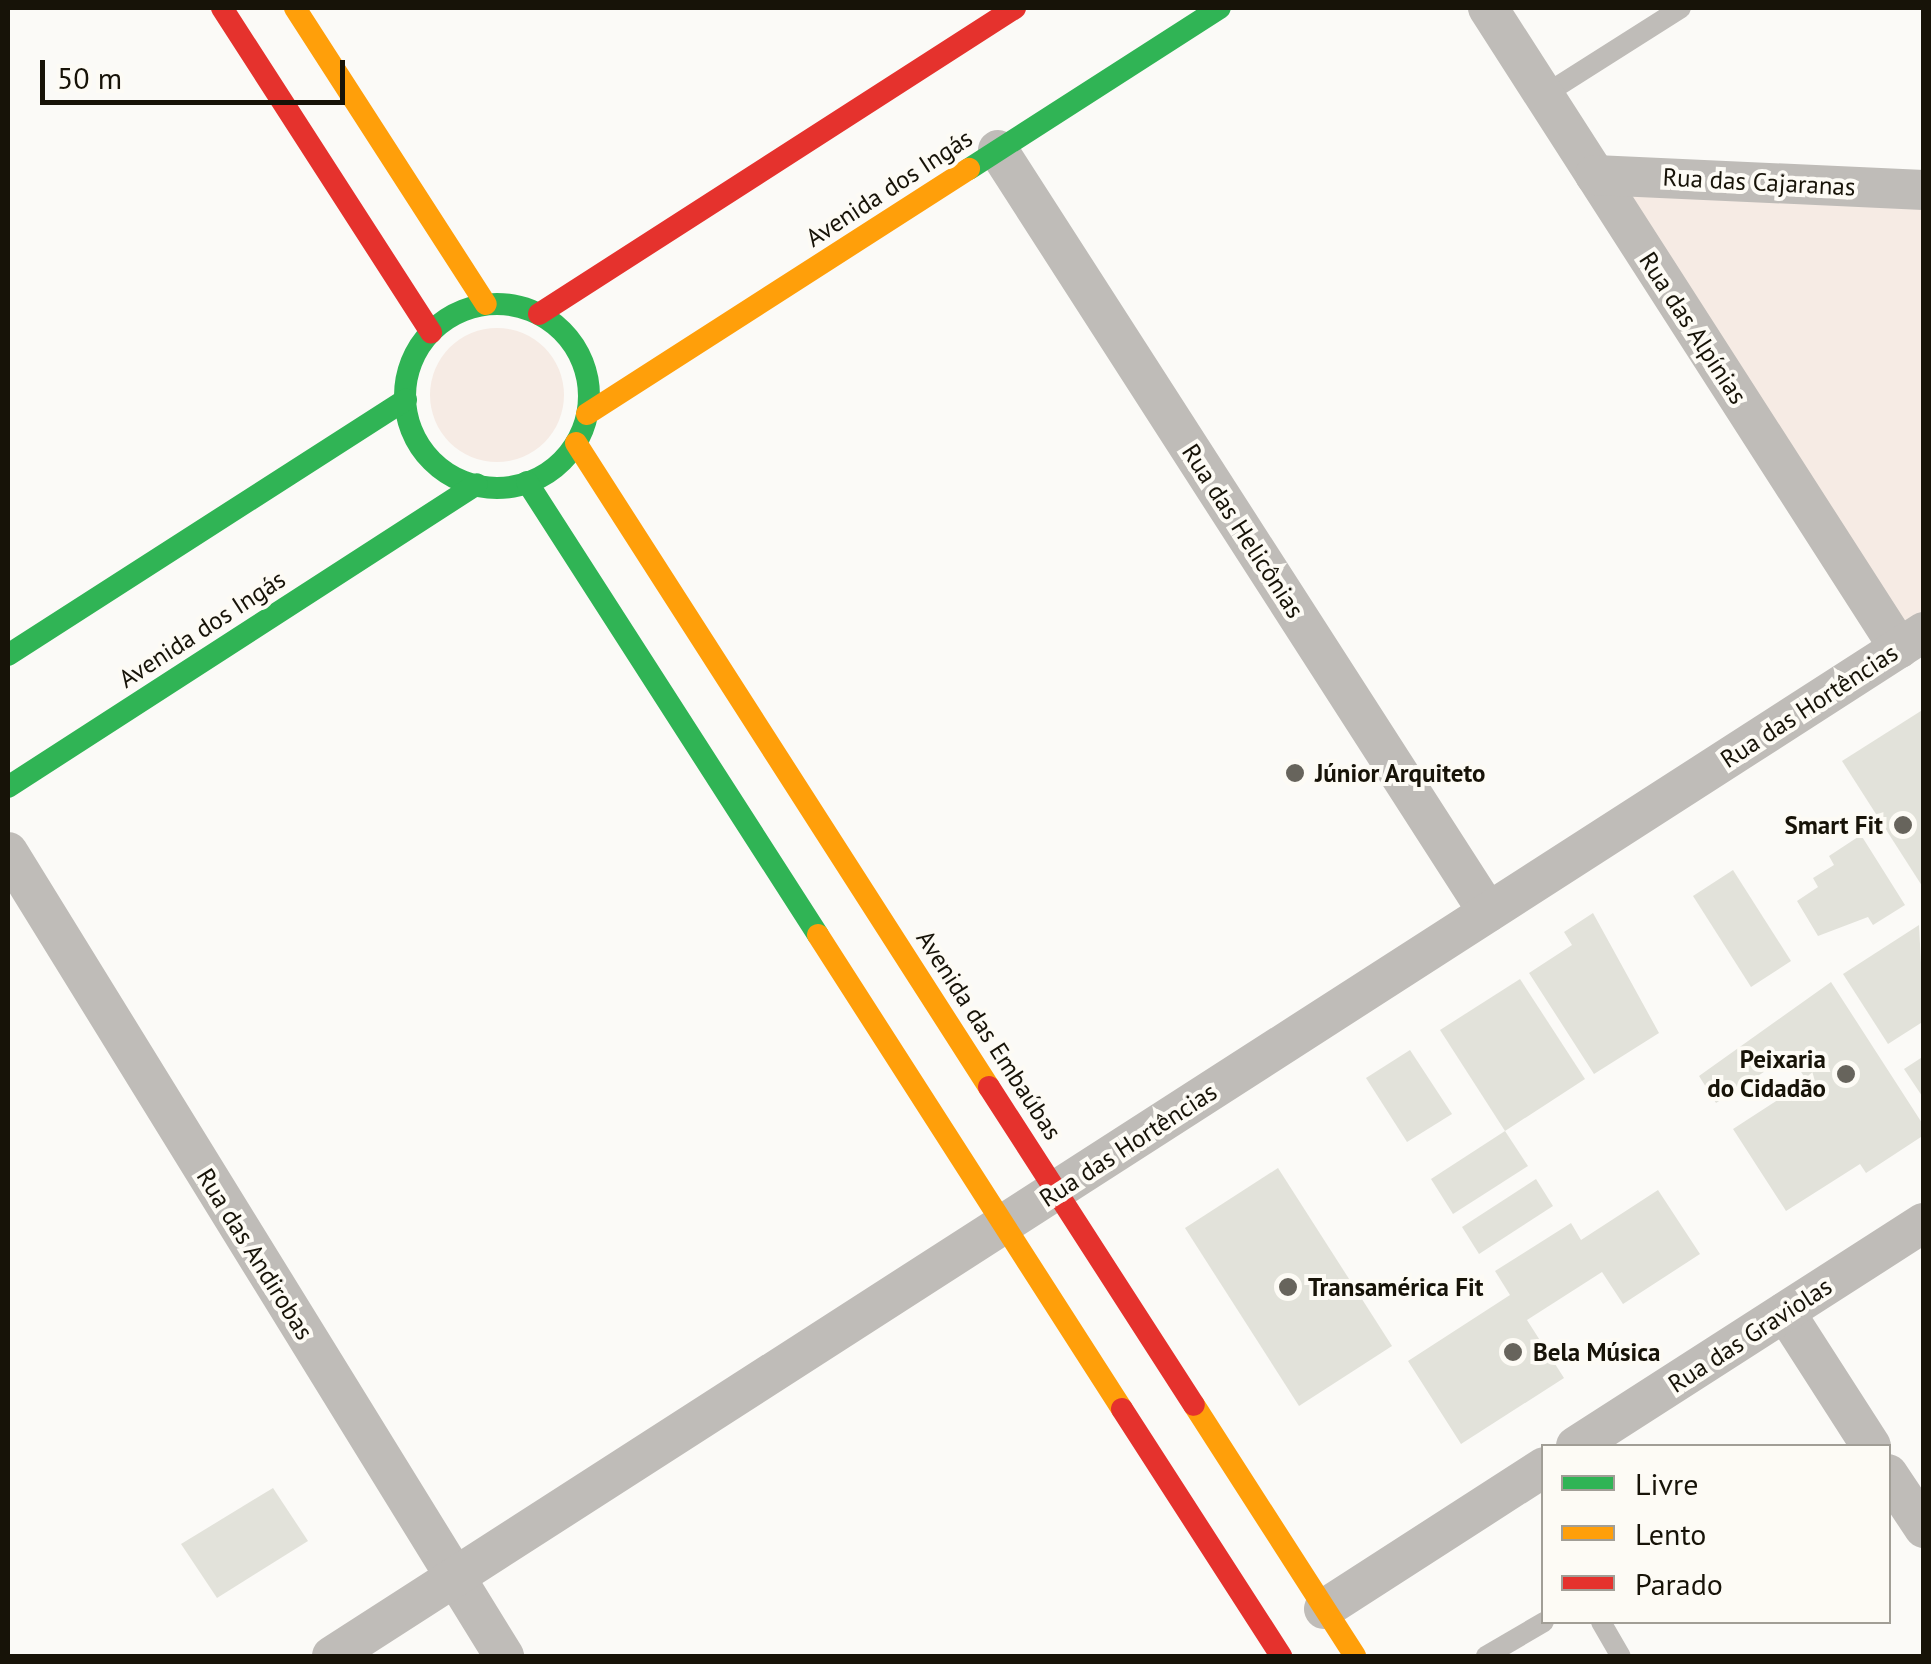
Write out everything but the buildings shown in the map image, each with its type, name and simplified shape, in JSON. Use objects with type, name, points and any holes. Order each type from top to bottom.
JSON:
[{"type":"street","points":[[222,8],[431,332]]},
{"type":"street","points":[[295,8],[486,304]]},
{"type":"street","points":[[539,314],[1014,8]]},
{"type":"street","name":"Avenida dos Ingás","points":[[587,414],[1220,8]]},
{"type":"street","name":"Rua das Alpínias","points":[[1488,8],[1595,174],[1911,640]]},
{"type":"street","name":"Rua das Helicônias","points":[[998,150],[1488,912]]},
{"type":"street","name":"Rua das Cajaranas","points":[[1595,174],[1924,190]]},
{"type":"street","points":[[486,304],[539,314],[556,324],[583,362],[587,414],[576,443],[558,466],[527,482],[478,484],[448,474],[414,436],[406,399],[411,362],[431,332],[463,309],[486,304]]},
{"type":"street","points":[[8,655],[406,399]]},
{"type":"street","name":"Avenida das Embaúbas","points":[[576,443],[1355,1656]]},
{"type":"street","points":[[527,482],[1282,1656]]},
{"type":"street","name":"Avenida dos Ingás","points":[[8,787],[478,484]]},
{"type":"street","name":"Rua das Hortências","points":[[332,1656],[1911,640]]},
{"type":"street","name":"Rua das Andirobas","points":[[8,852],[504,1656]]},
{"type":"street","name":"Rua das Graviolas","points":[[1579,1444],[1924,1223]]},
{"type":"street","points":[[1785,1312],[1870,1444]]},
{"type":"street","points":[[1324,1609],[1541,1470]]},
{"type":"street","points":[[1891,1478],[1924,1528]]},
{"type":"lane","points":[[1544,95],[1680,8]]},
{"type":"lane","points":[[1486,1656],[1541,1624]]},
{"type":"lane","points":[[1602,1624],[1621,1656]]},
{"type":"shaded area","points":[[1621,190],[1923,204],[1922,659]]},
{"type":"shaded area","points":[[497,328],[523,333],[544,348],[559,369],[564,395],[559,421],[544,442],[523,457],[497,462],[471,457],[450,442],[435,421],[430,395],[435,369],[450,348],[471,333]]},
{"type":"traffic: fast","points":[[969,169],[1220,8]]},
{"type":"traffic: fast","points":[[497,304],[532,311],[562,331],[582,361],[589,396],[582,431],[562,461],[532,481],[497,488],[462,481],[432,461],[412,431],[405,396],[412,361],[432,331],[462,311],[497,304]]},
{"type":"traffic: fast","points":[[8,655],[406,399]]},
{"type":"traffic: fast","points":[[527,482],[818,935]]},
{"type":"traffic: fast","points":[[8,787],[477,484]]},
{"type":"traffic: slow","points":[[295,8],[486,304]]},
{"type":"traffic: slow","points":[[587,414],[969,169]]},
{"type":"traffic: slow","points":[[576,443],[989,1087]]},
{"type":"traffic: slow","points":[[818,935],[1122,1409]]},
{"type":"traffic: slow","points":[[1194,1405],[1355,1656]]},
{"type":"traffic: jam","points":[[222,8],[431,332]]},
{"type":"traffic: jam","points":[[539,314],[1015,8]]},
{"type":"traffic: jam","points":[[989,1087],[1194,1405]]},
{"type":"traffic: jam","points":[[1122,1409],[1281,1656]]},
{"type":"place","name":"Júnior Arquiteto","points":[[1295,773]]},
{"type":"place","name":"Smart Fit","points":[[1903,825]]},
{"type":"place","name":"Peixaria do Cidadão","points":[[1846,1074]]},
{"type":"place","name":"Transamérica Fit","points":[[1288,1287]]},
{"type":"place","name":"Bela Música","points":[[1513,1352]]}]
